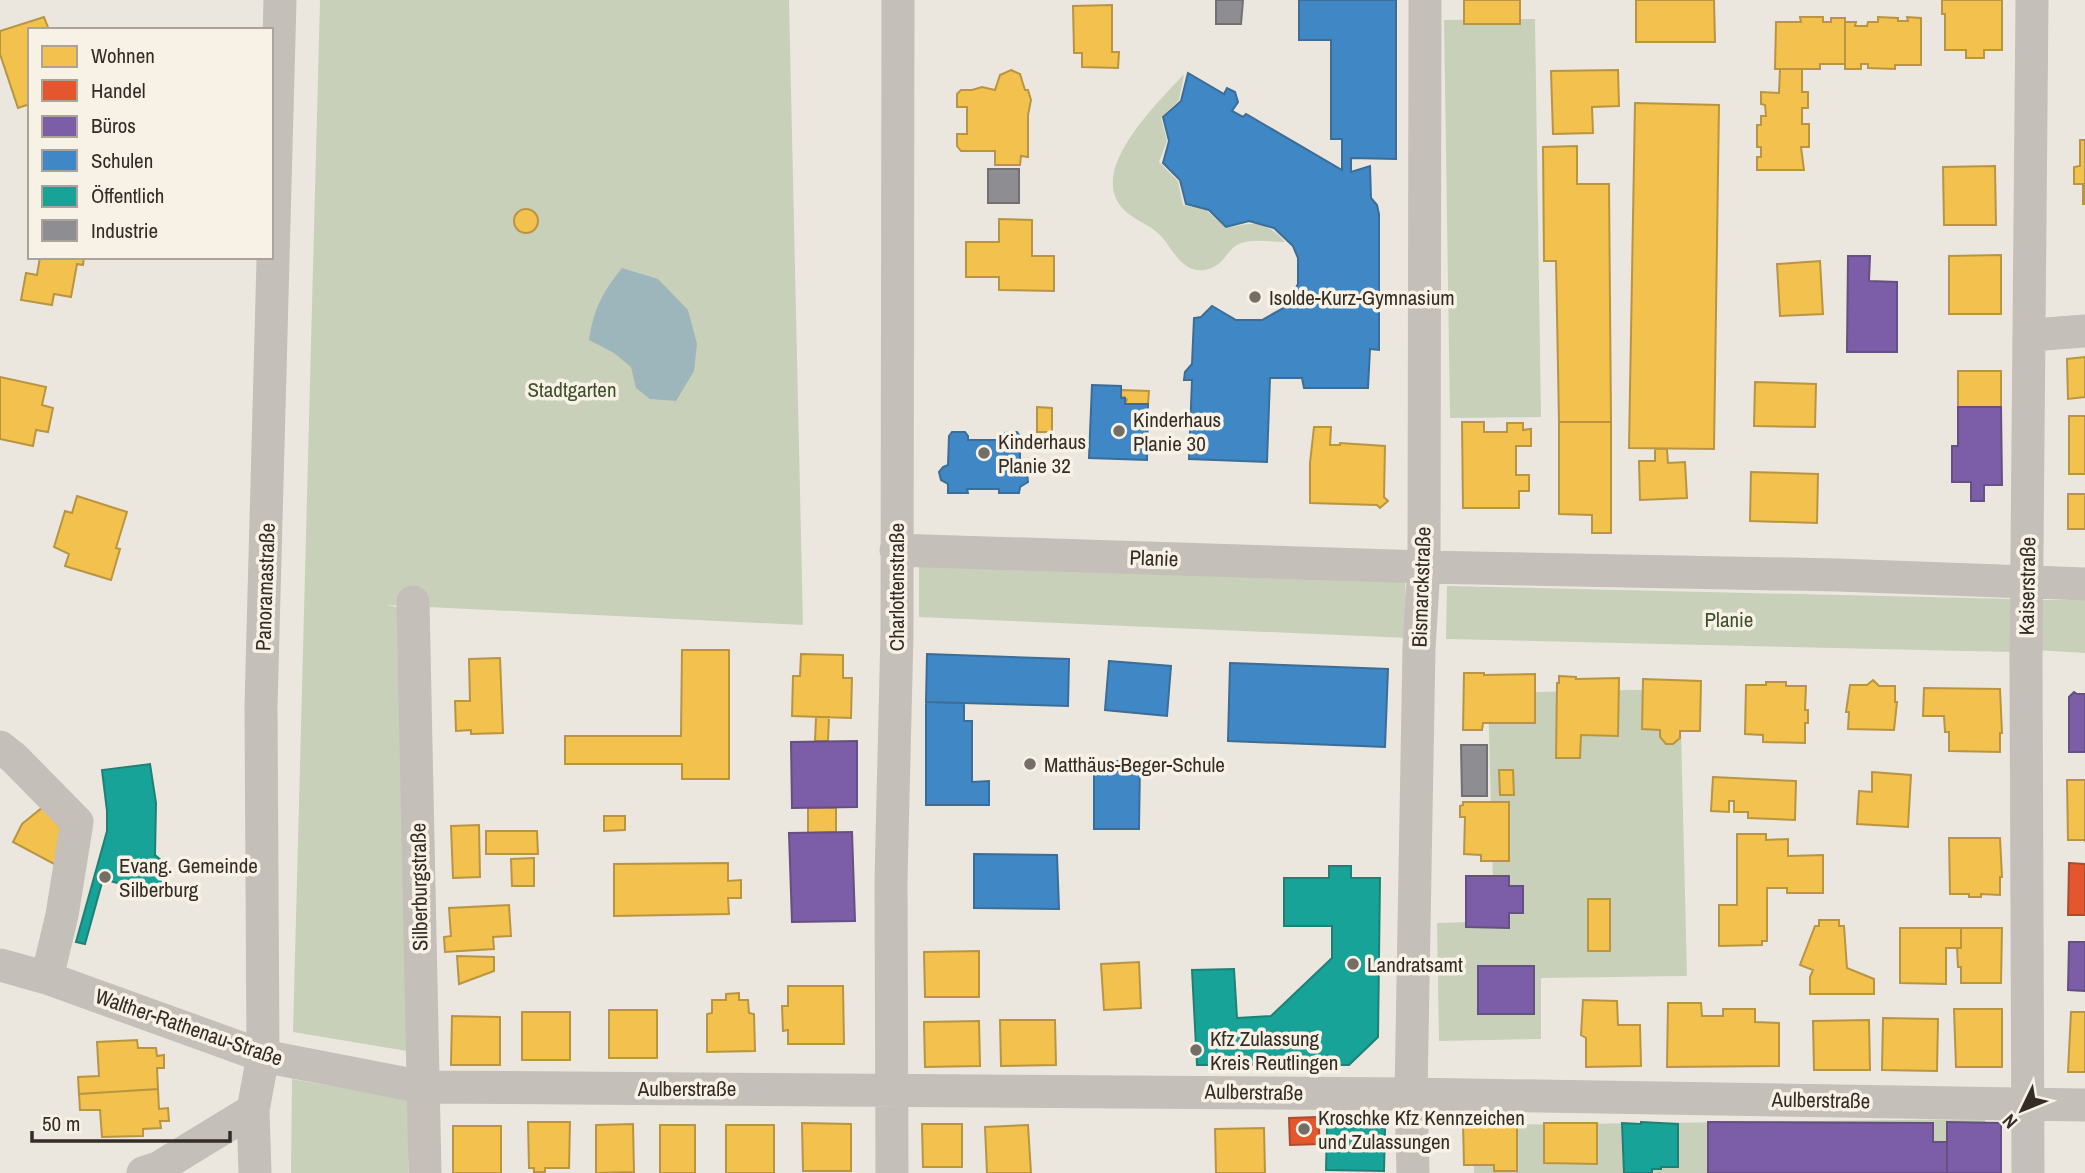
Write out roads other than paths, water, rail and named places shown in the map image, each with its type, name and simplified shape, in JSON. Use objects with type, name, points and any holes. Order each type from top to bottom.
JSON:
[{"type":"street","name":"Panoramastraße","points":[[255,1173],[253,1110],[263,1056],[261,706],[281,0]]},
{"type":"street","name":"Charlottenstraße","points":[[892,1173],[891,880],[897,632],[898,0]]},
{"type":"street","name":"Bismarckstraße","points":[[1413,1173],[1419,648],[1424,568],[1425,0]]},
{"type":"street","name":"Kaiserstraße","points":[[2028,1173],[2026,582],[2031,335],[2032,0]]},
{"type":"street","points":[[2031,335],[2085,331]]},
{"type":"street","name":"Planie","points":[[896,550],[1424,568],[1810,575],[2085,584]]},
{"type":"street","name":"Silberburgstraße","points":[[413,601],[425,1173]]},
{"type":"street","points":[[0,747],[15,758],[77,822],[62,915],[47,978]]},
{"type":"street","name":"Walther-Rathenau-Straße","points":[[0,965],[47,978],[263,1056],[423,1087]]},
{"type":"street","name":"Aulberstraße","points":[[423,1087],[1412,1094],[2085,1105]]},
{"type":"street","points":[[143,1173],[158,1168],[253,1110]]},
{"type":"water","points":[[622,268],[658,279],[688,310],[697,344],[694,371],[676,401],[650,399],[636,388],[631,367],[614,353],[589,340],[600,301]]},
{"type":"place","name":"Isolde-Kurz-Gymnasium","points":[[1255,297]]},
{"type":"place","name":"Kinderhaus Planie 30","points":[[1119,431]]},
{"type":"place","name":"Kinderhaus Planie 32","points":[[984,453]]},
{"type":"place","name":"Matthäus-Beger-Schule","points":[[1030,764]]},
{"type":"place","name":"Evang. Gemeinde Silberburg","points":[[105,877]]},
{"type":"place","name":"Landratsamt","points":[[1353,964]]},
{"type":"place","name":"Kfz Zulassung Kreis Reutlingen","points":[[1196,1050]]},
{"type":"place","name":"Kroschke Kfz Kennzeichen und Zulassungen","points":[[1304,1129]]},
{"type":"park label","name":"Stadtgarten","points":[[572,389]]}]
